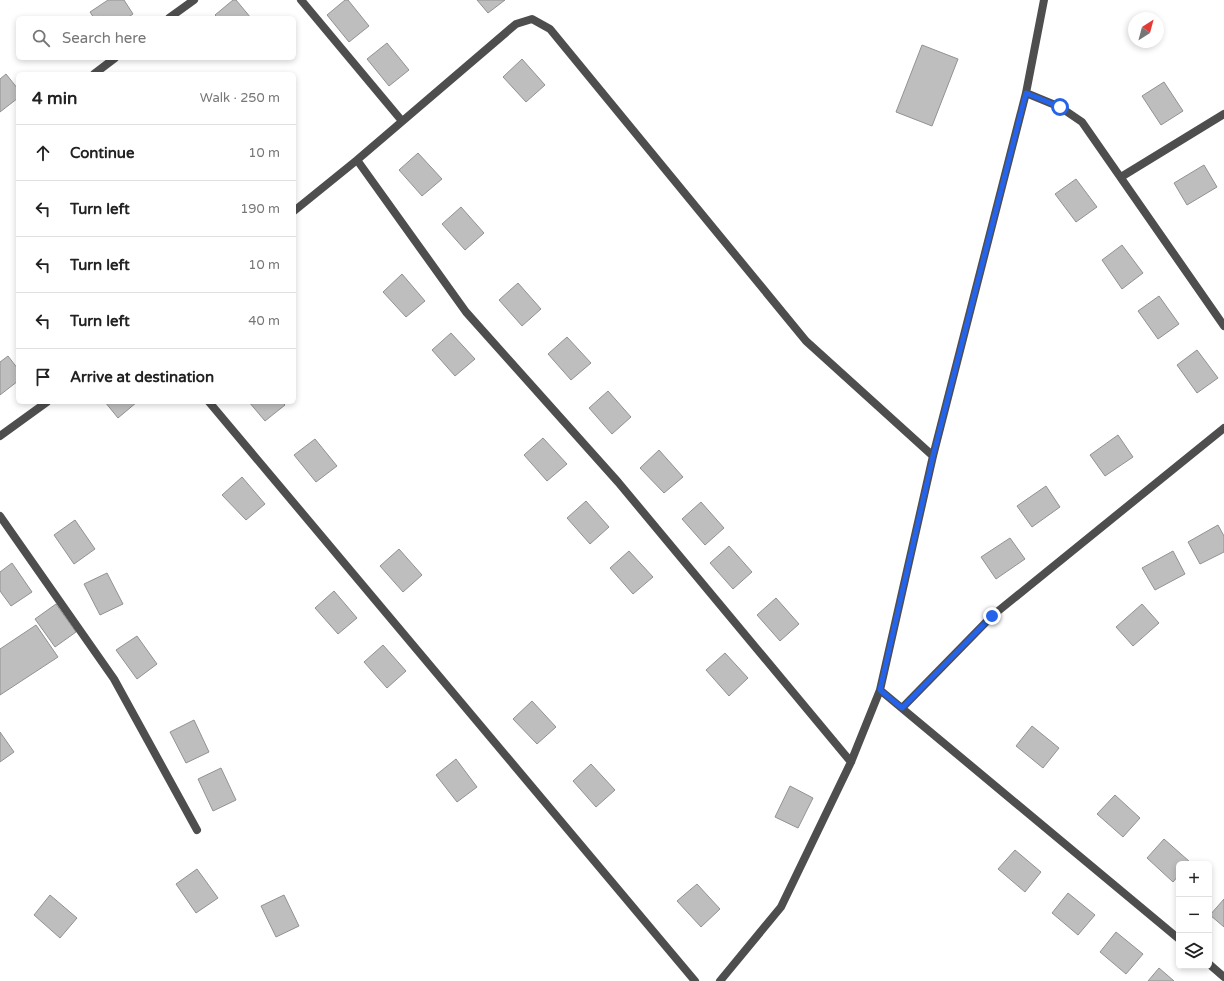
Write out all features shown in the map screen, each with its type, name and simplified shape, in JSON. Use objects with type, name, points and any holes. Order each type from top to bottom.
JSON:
[{"type":"street","points":[[172,16],[194,0]]},
{"type":"street","points":[[301,0],[402,121]]},
{"type":"street","points":[[720,981],[781,907],[851,762],[880,690],[933,456],[1026,93],[1044,0]]},
{"type":"street","points":[[296,209],[357,160],[516,24],[532,19],[550,29],[806,341],[933,456]]},
{"type":"street","points":[[97,72],[112,60]]},
{"type":"street","points":[[1026,93],[1060,107],[1082,122],[1224,326]]},
{"type":"street","points":[[1121,177],[1224,114]]},
{"type":"street","points":[[357,160],[466,312],[618,482],[851,762]]},
{"type":"street","points":[[0,436],[44,404]]},
{"type":"street","points":[[211,404],[695,981]]},
{"type":"street","points":[[902,708],[992,616],[1224,428]]},
{"type":"street","points":[[0,516],[114,679],[197,830]]},
{"type":"street","points":[[880,690],[1176,936]]},
{"type":"street","points":[[1212,967],[1224,977]]},
{"type":"building","points":[[108,0],[124,0],[133,14],[130,16],[93,16],[90,12]]},
{"type":"building","points":[[233,0],[236,0],[249,16],[216,16],[215,15]]},
{"type":"building","points":[[345,0],[348,0],[369,26],[349,42],[327,15]]},
{"type":"building","points":[[477,0],[505,0],[488,13]]},
{"type":"building","points":[[387,43],[409,70],[389,86],[367,59]]},
{"type":"building","points":[[922,45],[958,59],[932,126],[896,112]]},
{"type":"building","points":[[522,59],[545,85],[526,102],[503,77]]},
{"type":"building","points":[[6,74],[16,86],[16,100],[0,112],[0,79]]},
{"type":"building","points":[[1164,82],[1183,111],[1161,125],[1142,96]]},
{"type":"building","points":[[418,153],[442,179],[422,196],[399,170]]},
{"type":"building","points":[[1204,165],[1217,187],[1187,205],[1174,183]]},
{"type":"building","points":[[1076,179],[1097,207],[1076,222],[1055,194]]},
{"type":"building","points":[[461,207],[484,233],[465,250],[442,224]]},
{"type":"building","points":[[1122,245],[1143,273],[1122,289],[1102,260]]},
{"type":"building","points":[[402,274],[425,301],[406,317],[383,292]]},
{"type":"building","points":[[518,283],[541,309],[522,326],[499,300]]},
{"type":"building","points":[[1159,296],[1179,324],[1158,339],[1138,311]]},
{"type":"building","points":[[451,333],[475,359],[455,376],[432,350]]},
{"type":"building","points":[[567,337],[591,363],[571,380],[548,354]]},
{"type":"building","points":[[1197,350],[1218,378],[1197,393],[1177,365]]},
{"type":"building","points":[[8,356],[16,366],[16,383],[0,395],[0,362]]},
{"type":"building","points":[[608,391],[631,417],[612,434],[589,408]]},
{"type":"building","points":[[107,404],[135,404],[118,418]]},
{"type":"building","points":[[251,404],[285,405],[265,421]]},
{"type":"building","points":[[1118,435],[1133,457],[1105,476],[1090,455]]},
{"type":"building","points":[[543,438],[567,464],[547,481],[524,455]]},
{"type":"building","points":[[315,439],[337,466],[316,482],[294,455]]},
{"type":"building","points":[[659,450],[683,477],[664,493],[640,468]]},
{"type":"building","points":[[242,477],[265,504],[246,520],[222,495]]},
{"type":"building","points":[[1046,486],[1060,507],[1032,527],[1017,506]]},
{"type":"building","points":[[586,501],[609,527],[590,544],[567,518]]},
{"type":"building","points":[[701,502],[724,528],[705,545],[682,519]]},
{"type":"building","points":[[75,520],[95,549],[74,564],[54,535]]},
{"type":"building","points":[[1218,525],[1224,536],[1224,552],[1200,564],[1188,542]]},
{"type":"building","points":[[1010,538],[1025,559],[996,579],[981,557]]},
{"type":"building","points":[[729,546],[752,572],[733,589],[710,563]]},
{"type":"building","points":[[399,549],[422,575],[403,592],[380,566]]},
{"type":"building","points":[[629,551],[653,577],[633,594],[610,568]]},
{"type":"building","points":[[1173,551],[1185,574],[1155,590],[1142,568]]},
{"type":"building","points":[[12,563],[32,592],[11,606],[0,591],[0,572]]},
{"type":"building","points":[[107,573],[123,604],[100,615],[84,584]]},
{"type":"building","points":[[334,591],[357,618],[338,634],[315,608]]},
{"type":"building","points":[[776,598],[799,624],[780,641],[757,615]]},
{"type":"building","points":[[56,604],[76,632],[55,647],[35,619]]},
{"type":"building","points":[[1142,604],[1159,623],[1133,646],[1116,627]]},
{"type":"building","points":[[36,625],[58,657],[0,695],[0,649]]},
{"type":"building","points":[[137,636],[157,664],[137,679],[116,650]]},
{"type":"building","points":[[383,645],[406,671],[387,688],[364,662]]},
{"type":"building","points":[[725,653],[748,678],[729,696],[706,670]]},
{"type":"building","points":[[532,701],[556,727],[537,744],[513,719]]},
{"type":"building","points":[[194,720],[209,752],[186,763],[170,732]]},
{"type":"building","points":[[1032,726],[1059,748],[1043,768],[1016,746]]},
{"type":"building","points":[[0,732],[14,752],[0,762]]},
{"type":"building","points":[[456,759],[477,787],[457,802],[436,775]]},
{"type":"building","points":[[591,764],[615,790],[596,807],[573,781]]},
{"type":"building","points":[[221,768],[236,800],[213,811],[198,779]]},
{"type":"building","points":[[790,786],[813,798],[798,828],[775,817]]},
{"type":"building","points":[[1115,795],[1140,818],[1123,837],[1097,814]]},
{"type":"building","points":[[1164,839],[1189,861],[1176,861],[1176,878],[1173,882],[1147,858]]},
{"type":"building","points":[[1015,850],[1041,872],[1025,892],[998,869]]},
{"type":"building","points":[[197,869],[218,898],[196,913],[176,884]]},
{"type":"building","points":[[697,884],[720,909],[701,927],[677,901]]},
{"type":"building","points":[[1068,893],[1095,915],[1078,935],[1052,913]]},
{"type":"building","points":[[50,895],[77,918],[60,938],[34,915]]},
{"type":"building","points":[[284,895],[299,926],[276,937],[261,906]]},
{"type":"building","points":[[1224,899],[1224,927],[1212,917],[1212,913]]},
{"type":"building","points":[[1116,932],[1143,954],[1126,974],[1100,952]]},
{"type":"building","points":[[1159,968],[1174,981],[1148,981]]},
{"type":"route","points":[[992,616],[902,708],[880,690],[933,456],[1026,93],[1060,107]]}]
